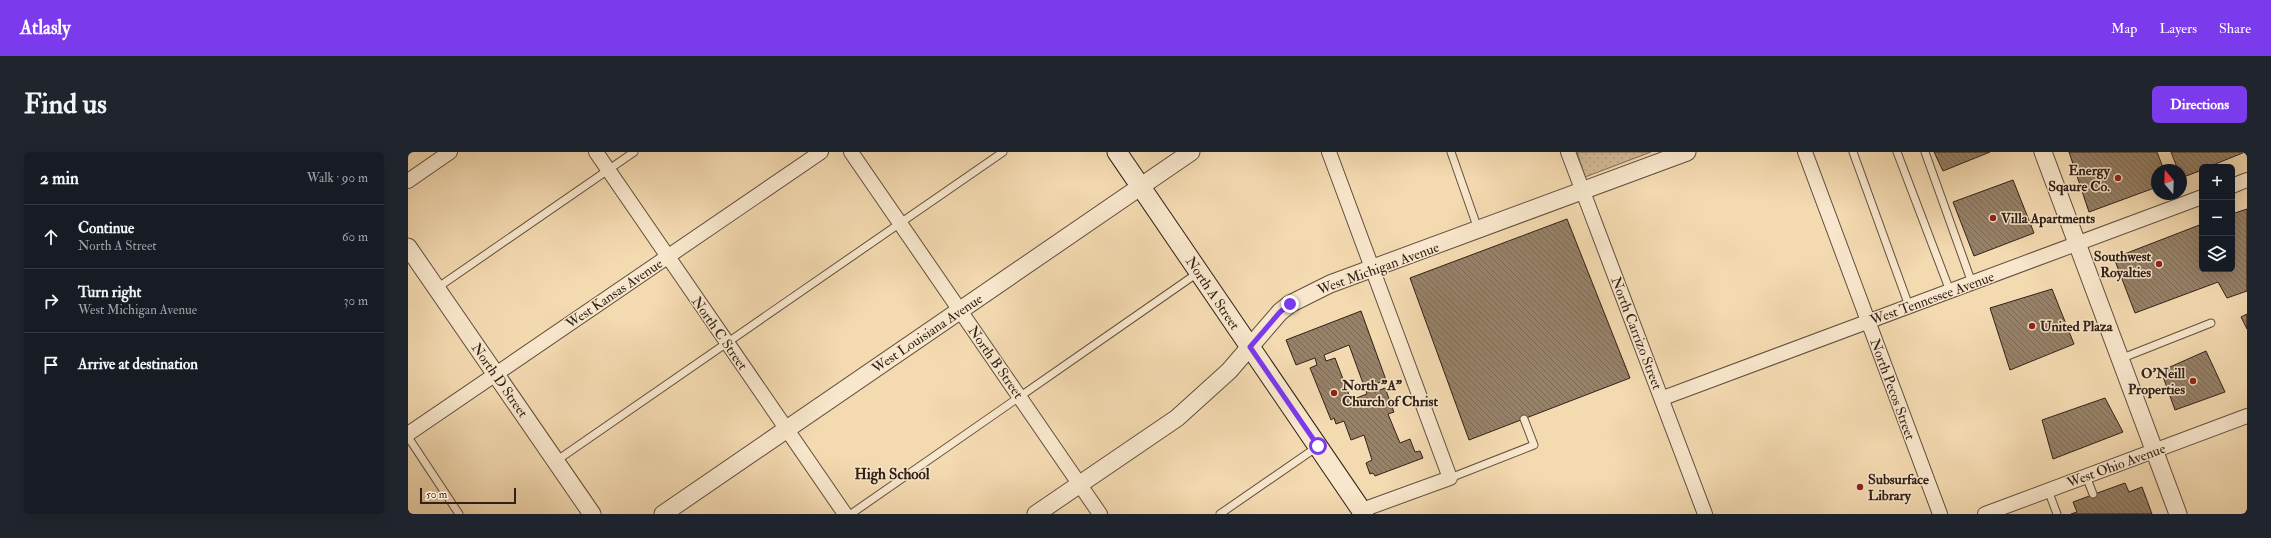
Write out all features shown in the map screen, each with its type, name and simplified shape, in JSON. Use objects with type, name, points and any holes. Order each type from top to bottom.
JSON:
[{"type":"main road","name":"North A Street","points":[[1117,152],[1363,512]]},
{"type":"street","points":[[408,181],[450,152]]},
{"type":"street","name":"North C Street","points":[[596,152],[845,514]]},
{"type":"street","name":"West Kansas Avenue","points":[[408,434],[821,152]]},
{"type":"street","name":"North B Street","points":[[851,152],[1100,514]]},
{"type":"street","name":"West Louisiana Avenue","points":[[662,514],[1191,152]]},
{"type":"street","points":[[1329,152],[1450,478],[1363,512]]},
{"type":"street","name":"North Carrizo Street","points":[[1568,152],[1663,398],[1705,514]]},
{"type":"street","name":"West Michigan Avenue","points":[[1036,514],[1177,418],[1229,371],[1280,312],[1290,304],[1320,289],[1687,152]]},
{"type":"street","name":"North Pecos Street","points":[[1805,152],[1940,514]]},
{"type":"street","points":[[2043,152],[2178,514]]},
{"type":"street","points":[[2235,185],[2247,180]]},
{"type":"street","name":"West Tennessee Avenue","points":[[1663,398],[2199,198]]},
{"type":"street","name":"North D Street","points":[[408,247],[592,514]]},
{"type":"street","name":"West Ohio Avenue","points":[[1985,514],[2247,416]]},
{"type":"lane","points":[[436,288],[634,152]]},
{"type":"lane","points":[[556,462],[1004,152]]},
{"type":"lane","points":[[1450,152],[1479,230]]},
{"type":"lane","points":[[1853,152],[1909,306]]},
{"type":"lane","points":[[1897,152],[1950,291]]},
{"type":"lane","points":[[1925,152],[1972,283]]},
{"type":"lane","points":[[851,514],[1199,272]]},
{"type":"lane","points":[[2120,359],[2211,323]]},
{"type":"lane","points":[[1450,478],[1534,445],[1524,419]]},
{"type":"lane","points":[[408,437],[459,514]]},
{"type":"lane","points":[[1220,514],[1318,446]]},
{"type":"lane","points":[[2086,476],[2093,494]]},
{"type":"lane","points":[[2048,490],[2057,514]]},
{"type":"shaded area","points":[[1577,152],[1651,152],[1585,177]]},
{"type":"building","points":[[1934,152],[1990,152],[1943,171]]},
{"type":"building","name":"Energy Sqaure Co.","points":[[2069,152],[2157,152],[2162,164],[2151,164],[2151,189],[2089,212]]},
{"type":"building","points":[[2171,152],[2245,152],[2215,164],[2199,164],[2199,171],[2187,176],[2187,164],[2176,164]]},
{"type":"building","name":"Villa Apartments","points":[[2013,180],[2034,233],[1974,256],[1953,202]]},
{"type":"building","name":"Southwest Royalties","points":[[2247,209],[2247,291],[2227,298],[2218,282],[2135,313],[2114,258],[2199,225],[2199,272],[2235,272],[2235,213]]},
{"type":"building","points":[[1567,219],[1630,378],[1469,440],[1410,278]]},
{"type":"building","name":"United Plaza","points":[[2052,289],[2074,344],[2010,370],[1990,308]]},
{"type":"building","name":"North \"A\" Church of Christ","points":[[1361,311],[1386,380],[1373,385],[1375,392],[1385,388],[1394,412],[1388,414],[1400,443],[1410,439],[1415,452],[1420,451],[1423,458],[1375,476],[1373,473],[1370,474],[1366,463],[1372,460],[1364,435],[1351,440],[1344,421],[1336,424],[1334,418],[1331,420],[1310,368],[1317,365],[1315,358],[1296,365],[1286,340]],"holes":[[[1349,345],[1367,394],[1351,400],[1335,358],[1326,361],[1324,355]]]},
{"type":"building","points":[[2247,314],[2247,329],[2241,317]]},
{"type":"building","name":"O'Neill Properties","points":[[2206,351],[2225,392],[2175,410],[2161,371]]},
{"type":"building","points":[[2105,398],[2123,432],[2053,459],[2042,420]]},
{"type":"building","points":[[2125,483],[2129,492],[2142,487],[2152,514],[2071,514],[2077,512],[2073,502]]},
{"type":"place","name":"Energy Sqaure Co.","points":[[2118,178]]},
{"type":"place","name":"Villa Apartments","points":[[1993,218]]},
{"type":"place","name":"Southwest Royalties","points":[[2159,264]]},
{"type":"place","name":"United Plaza","points":[[2032,326]]},
{"type":"place","name":"O'Neill Properties","points":[[2193,381]]},
{"type":"place","name":"North \"A\" Church of Christ","points":[[1334,393]]},
{"type":"place","name":"Subsurface Library","points":[[1860,487]]},
{"type":"district","name":"High School","points":[[892,474]]},
{"type":"route","points":[[1290,304],[1280,312],[1250,347],[1318,446]]}]
